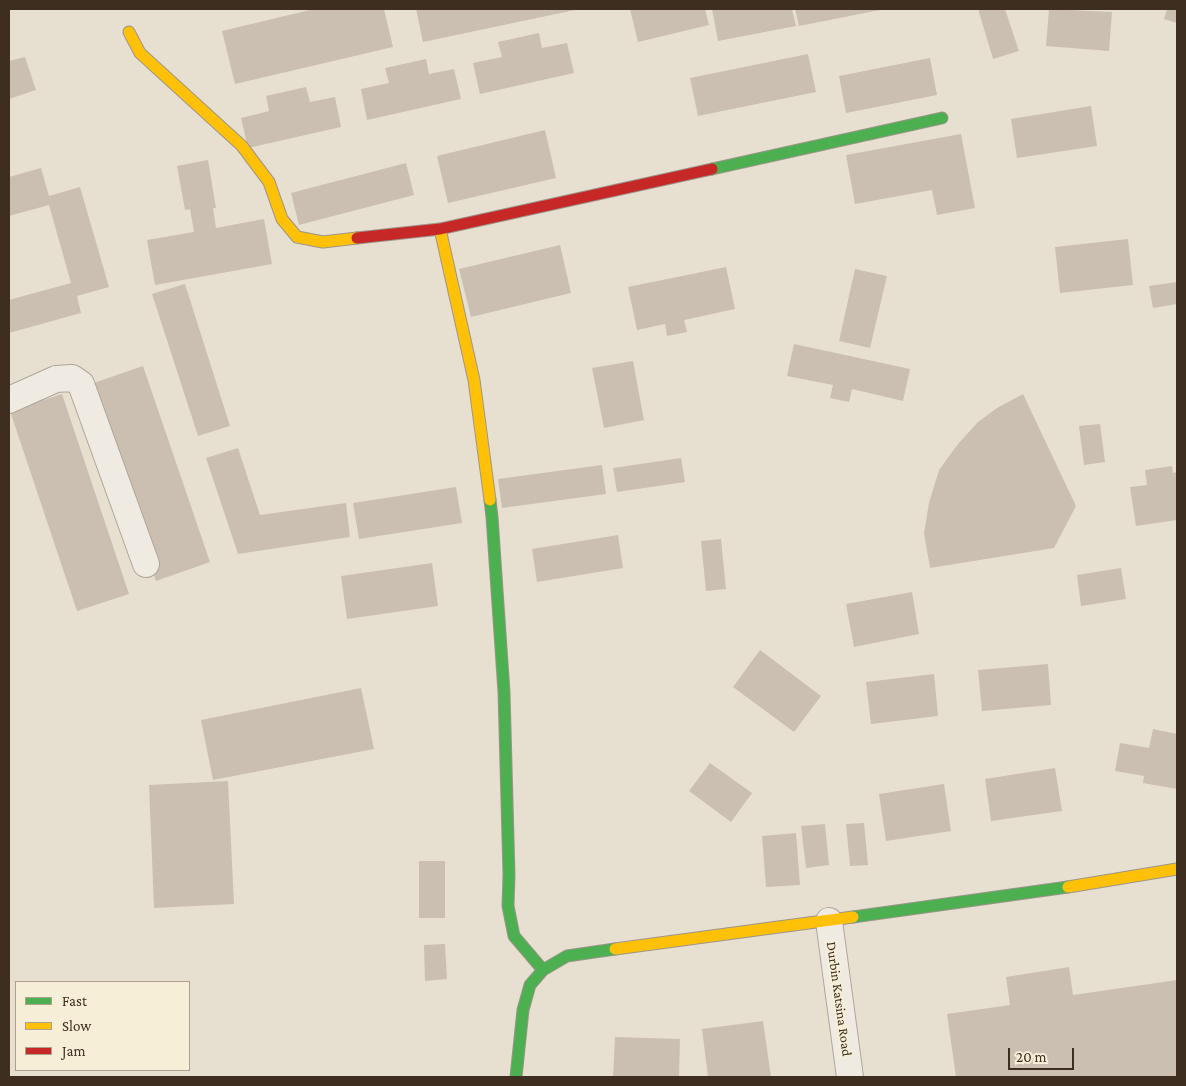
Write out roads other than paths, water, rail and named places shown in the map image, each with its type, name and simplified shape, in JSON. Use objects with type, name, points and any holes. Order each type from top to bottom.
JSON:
[{"type":"street","points":[[129,32],[140,52],[242,146],[269,182],[282,219],[297,238],[324,242],[440,229],[942,118]]},
{"type":"street","points":[[440,229],[474,380],[492,516],[504,692],[509,875],[508,906],[514,936],[543,970]]},
{"type":"street","points":[[9,400],[56,379],[72,378],[81,384],[146,564]]},
{"type":"street","points":[[516,1077],[524,1010],[530,985],[543,970],[568,956],[1037,892],[1177,869]]},
{"type":"street","name":"Durbin Katsina Road","points":[[829,921],[850,1077]]}]
